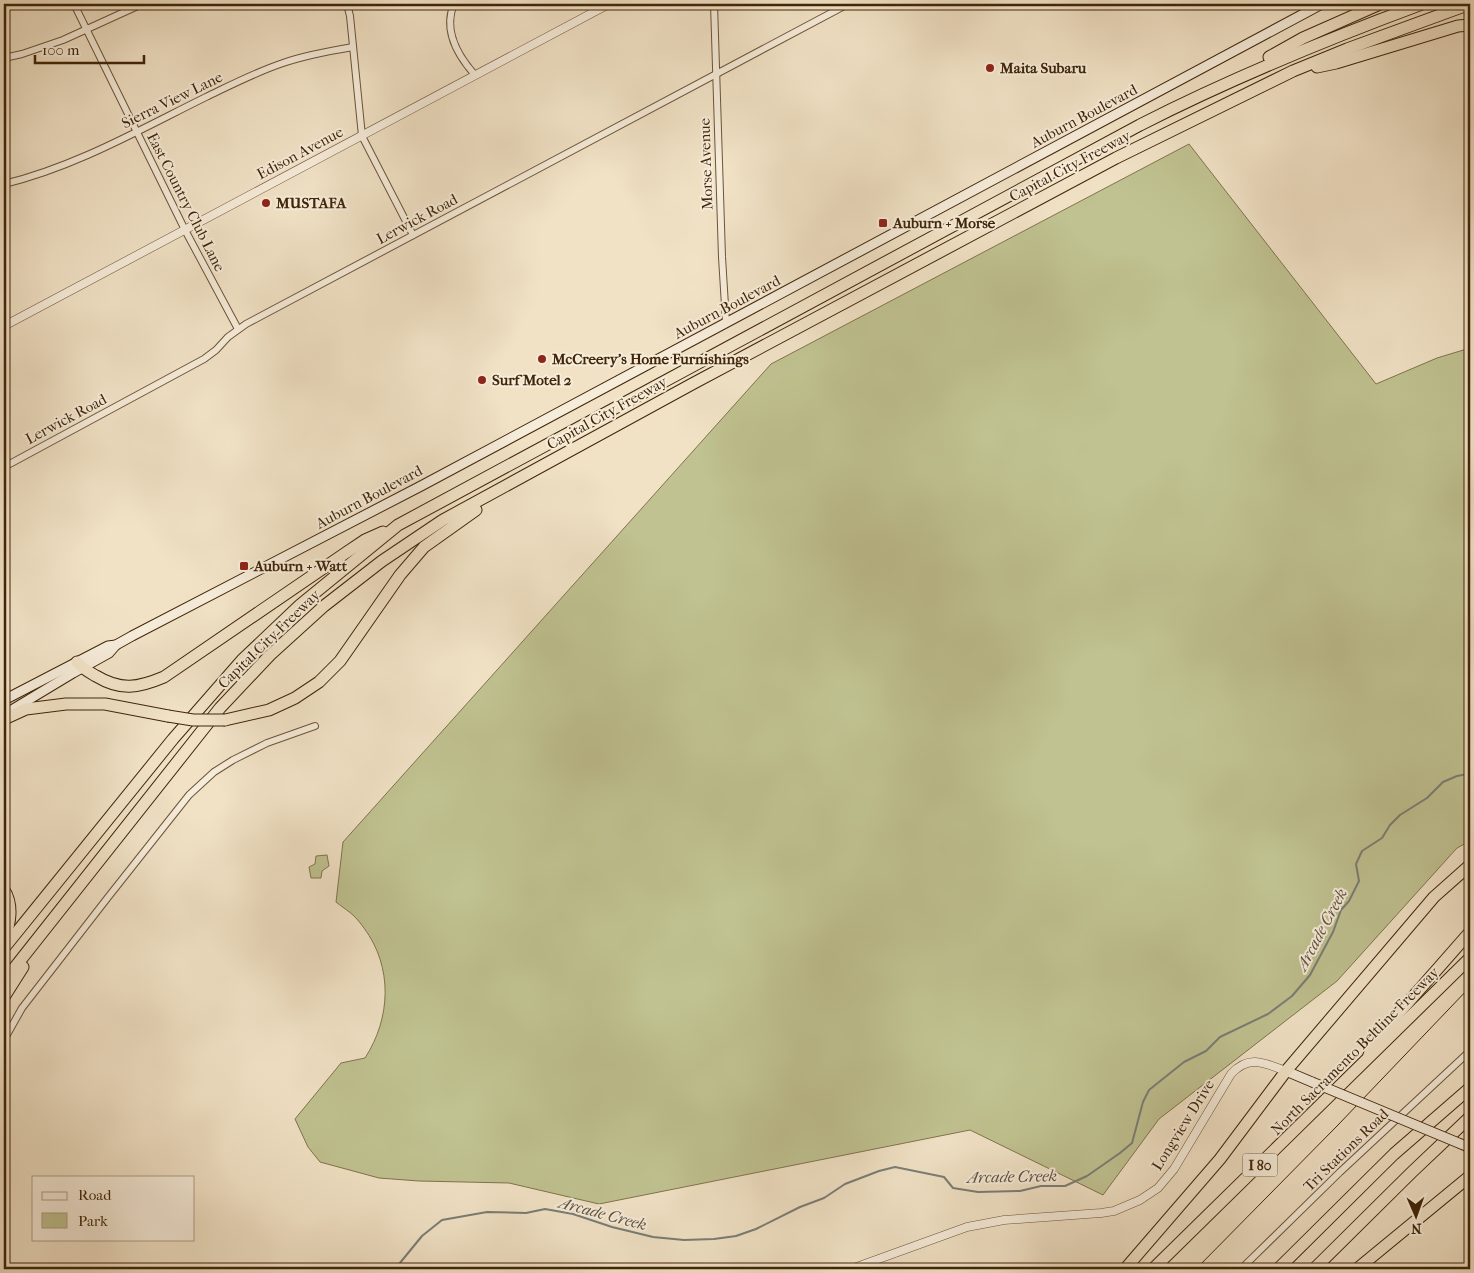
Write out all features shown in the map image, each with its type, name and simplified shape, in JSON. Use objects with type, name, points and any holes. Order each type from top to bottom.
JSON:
[{"type":"highway","points":[[1176,106],[1303,38],[1380,4]]},
{"type":"highway","name":"Capital City Freeway","points":[[4,948],[173,738],[242,660],[300,605],[398,525],[1176,106],[1258,68],[1340,34],[1422,4]]},
{"type":"highway","name":"Capital City Freeway","points":[[4,980],[220,708],[270,655],[324,606],[382,561],[443,520],[694,383],[1116,158],[1294,71],[1347,49],[1470,4]]},
{"type":"highway","points":[[1294,71],[1336,63],[1458,26],[1470,25]]},
{"type":"highway","points":[[4,719],[26,709],[66,704],[105,704],[193,720],[225,720],[269,710],[296,698],[319,682],[340,661],[400,575],[424,547],[454,524],[546,464]]},
{"type":"highway","points":[[80,665],[109,684],[128,686],[146,684],[164,677],[365,540],[398,525]]},
{"type":"highway","points":[[1125,1269],[1220,1159],[1286,1072],[1434,897],[1470,866]]},
{"type":"highway","points":[[4,890],[9,900],[10,911],[10,920],[4,937]]},
{"type":"highway","points":[[4,997],[56,916]]},
{"type":"highway","points":[[1367,1061],[1376,1039],[1470,932]]},
{"type":"highway","name":"North Sacramento Beltline Freeway","points":[[1153,1269],[1470,958]]},
{"type":"highway","points":[[1278,1269],[1394,1154],[1470,1088]]},
{"type":"highway","points":[[1314,1269],[1470,1117]]},
{"type":"highway","points":[[1357,1269],[1470,1176]]},
{"type":"main road","name":"Auburn Boulevard","points":[[4,700],[109,653],[116,645],[401,497],[1322,4]]},
{"type":"main road","name":"Auburn Boulevard","points":[[4,714],[80,665]]},
{"type":"main road","name":"Longview Drive","points":[[1286,1072],[1470,1148]]},
{"type":"street","name":"East Country Club Lane","points":[[74,4],[185,230],[238,329]]},
{"type":"street","points":[[4,58],[46,46],[142,4]]},
{"type":"street","points":[[347,4],[362,136],[414,235]]},
{"type":"street","points":[[454,4],[450,18],[454,43],[462,59],[475,75]]},
{"type":"street","name":"Edison Avenue","points":[[4,326],[609,4]]},
{"type":"street","name":"Morse Avenue","points":[[714,4],[722,256],[726,322]]},
{"type":"street","name":"Lerwick Road","points":[[4,466],[204,359],[238,329],[848,4]]},
{"type":"street","name":"Sierra View Lane","points":[[4,184],[65,165],[242,80],[281,64],[304,56],[353,47]]},
{"type":"street","points":[[4,1040],[22,1008],[189,795],[214,772],[233,760],[266,743],[315,726]]},
{"type":"street","name":"Tri Stations Road","points":[[1241,1269],[1340,1172],[1470,1051]]},
{"type":"street","name":"Longview Drive","points":[[851,1269],[967,1227],[1004,1220],[1101,1213],[1129,1206],[1158,1188],[1174,1169],[1236,1068],[1256,1061],[1264,1062],[1286,1072]]},
{"type":"green space","points":[[1189,144],[1376,384],[1437,358],[1470,348],[1470,841],[1457,848],[1337,981],[1159,1119],[1103,1195],[970,1130],[599,1204],[509,1183],[379,1178],[320,1162],[308,1147],[295,1119],[341,1063],[365,1058],[374,1043],[384,1010],[384,976],[380,959],[373,943],[357,919],[336,902],[343,842],[771,364]]},
{"type":"green space","points":[[327,855],[329,866],[322,871],[321,878],[311,878],[309,867],[315,864],[316,856]]},
{"type":"waterway","name":"Arcade Creek","points":[[395,1269],[422,1236],[442,1220],[487,1212],[526,1213],[545,1209],[573,1214],[612,1227],[653,1237],[684,1240],[714,1239],[736,1236],[756,1229],[800,1207],[824,1198],[845,1184],[895,1167],[944,1177],[953,1188],[978,1192],[1020,1191],[1041,1186],[1065,1186],[1087,1176],[1132,1143],[1143,1102],[1149,1090],[1184,1062],[1206,1051],[1220,1037],[1268,1014],[1292,996],[1310,975],[1333,932],[1341,910],[1349,901],[1359,881],[1356,864],[1362,851],[1382,838],[1390,825],[1400,815],[1427,798],[1443,782],[1457,776],[1468,774],[1470,776]]},
{"type":"tram line","points":[[1196,1269],[1470,987]]},
{"type":"place","name":"Maita Subaru","points":[[990,68]]},
{"type":"place","name":"MUSTAFA","points":[[266,203]]},
{"type":"place","name":"Auburn + Morse","points":[[883,223]]},
{"type":"place","name":"McCreery's Home Furnishings","points":[[542,359]]},
{"type":"place","name":"Surf Motel 2","points":[[482,380]]},
{"type":"place","name":"Auburn + Watt","points":[[244,566]]}]
